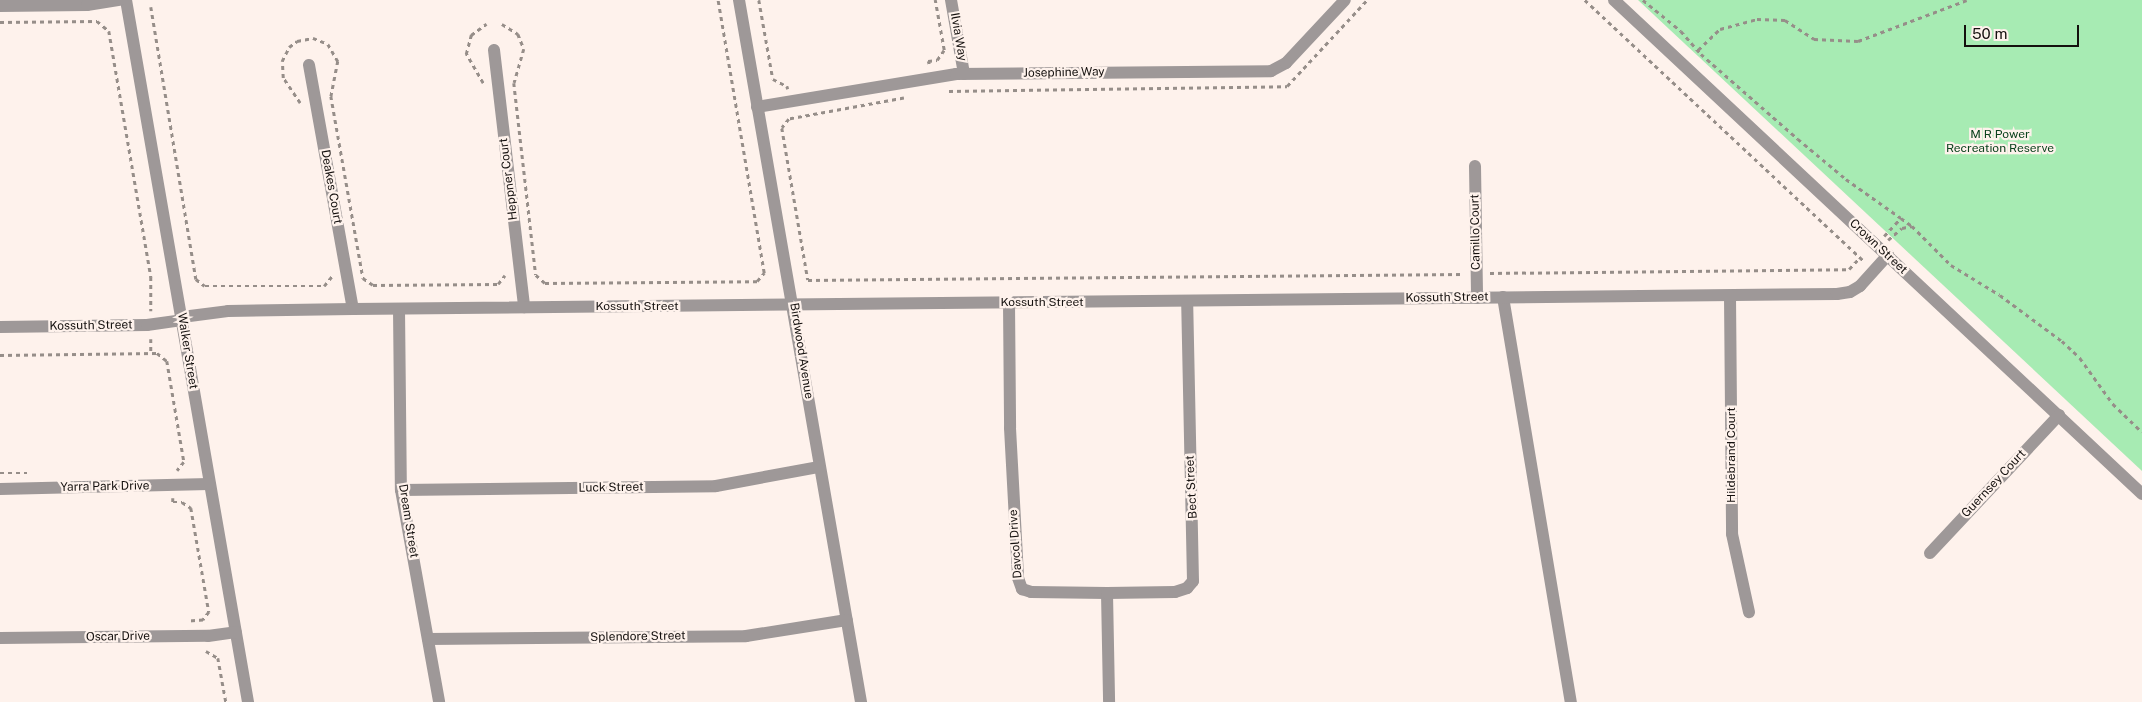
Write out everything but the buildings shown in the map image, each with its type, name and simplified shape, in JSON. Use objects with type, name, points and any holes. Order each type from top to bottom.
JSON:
[{"type":"street","points":[[0,6],[88,5],[120,0]]},
{"type":"street","name":"Walker Street","points":[[126,0],[248,702]]},
{"type":"street","name":"Birdwood Avenue","points":[[739,0],[794,306],[861,702]]},
{"type":"street","name":"Ilvia Way","points":[[952,0],[964,74]]},
{"type":"street","name":"Josephine Way","points":[[757,107],[931,77],[964,74],[1271,71],[1286,63],[1345,0]]},
{"type":"street","name":"Crown Street","points":[[1614,0],[2142,494]]},
{"type":"street","name":"Heppner Court","points":[[494,50],[524,307]]},
{"type":"street","name":"Deakes Court","points":[[310,66],[353,309]]},
{"type":"street","name":"Camillo Court","points":[[1475,166],[1477,298]]},
{"type":"street","name":"Kossuth Street","points":[[0,327],[151,325],[228,311],[1730,296],[1847,293],[1860,286],[1874,271],[1881,249]]},
{"type":"street","name":"Hildebrand Court","points":[[1730,296],[1732,534],[1749,612]]},
{"type":"street","points":[[1503,297],[1571,702]]},
{"type":"street","name":"Bect Street","points":[[1107,593],[1179,591],[1194,581],[1187,302]]},
{"type":"street","name":"Davcol Drive","points":[[1009,303],[1010,428],[1019,583],[1024,590],[1036,593],[1107,593]]},
{"type":"street","name":"Dream Street","points":[[399,309],[401,490],[439,702]]},
{"type":"street","name":"Guernsey Court","points":[[1930,553],[2058,415]]},
{"type":"street","name":"Luck Street","points":[[401,490],[716,486],[820,467]]},
{"type":"street","name":"Yarra Park Drive","points":[[0,489],[173,487],[209,484]]},
{"type":"street","points":[[1107,593],[1109,702]]},
{"type":"street","name":"Splendore Street","points":[[428,639],[746,636],[847,620]]},
{"type":"street","name":"Oscar Drive","points":[[0,638],[195,636],[236,632]]},
{"type":"path","points":[[502,24],[518,34],[524,49],[514,83],[536,275],[545,283],[757,281],[764,273],[718,0]]},
{"type":"path","points":[[759,0],[773,80],[782,86],[787,86],[793,118]]},
{"type":"path","points":[[931,77],[928,61],[938,60],[944,50],[935,0]]},
{"type":"path","points":[[1585,0],[1874,271]]},
{"type":"path","points":[[1642,0],[1681,31],[1698,50],[1846,179],[1912,226],[1951,265],[2000,295],[2062,341],[2080,358],[2113,404],[2142,432]]},
{"type":"path","points":[[1698,50],[1720,29],[1757,19],[1785,20],[1814,39],[1858,41],[1967,0]]},
{"type":"path","points":[[151,7],[196,279],[205,286],[324,286],[333,277],[331,268]]},
{"type":"path","points":[[0,22],[97,21],[109,31],[151,274],[151,353]]},
{"type":"path","points":[[484,87],[466,54],[471,35],[486,24]]},
{"type":"path","points":[[301,106],[283,78],[282,61],[289,47],[297,41],[313,38],[328,44],[338,61],[331,96],[363,278],[373,286],[498,284],[505,276],[504,266]]},
{"type":"path","points":[[944,91],[963,90]]},
{"type":"path","points":[[905,98],[793,118],[782,128],[808,280],[1849,269],[1860,257]]},
{"type":"path","points":[[1881,249],[1901,218]]},
{"type":"path","points":[[1881,249],[1902,228],[1912,226]]},
{"type":"path","points":[[0,355],[157,353],[167,361],[184,462],[177,471]]},
{"type":"path","points":[[173,487],[174,502],[182,502],[191,508],[210,612]]},
{"type":"path","points":[[194,621],[196,651],[208,651],[218,658],[226,702]]},
{"type":"green space","name":"M R Power Recreation Reserve","points":[[1638,0],[2142,0],[2142,471]]}]
